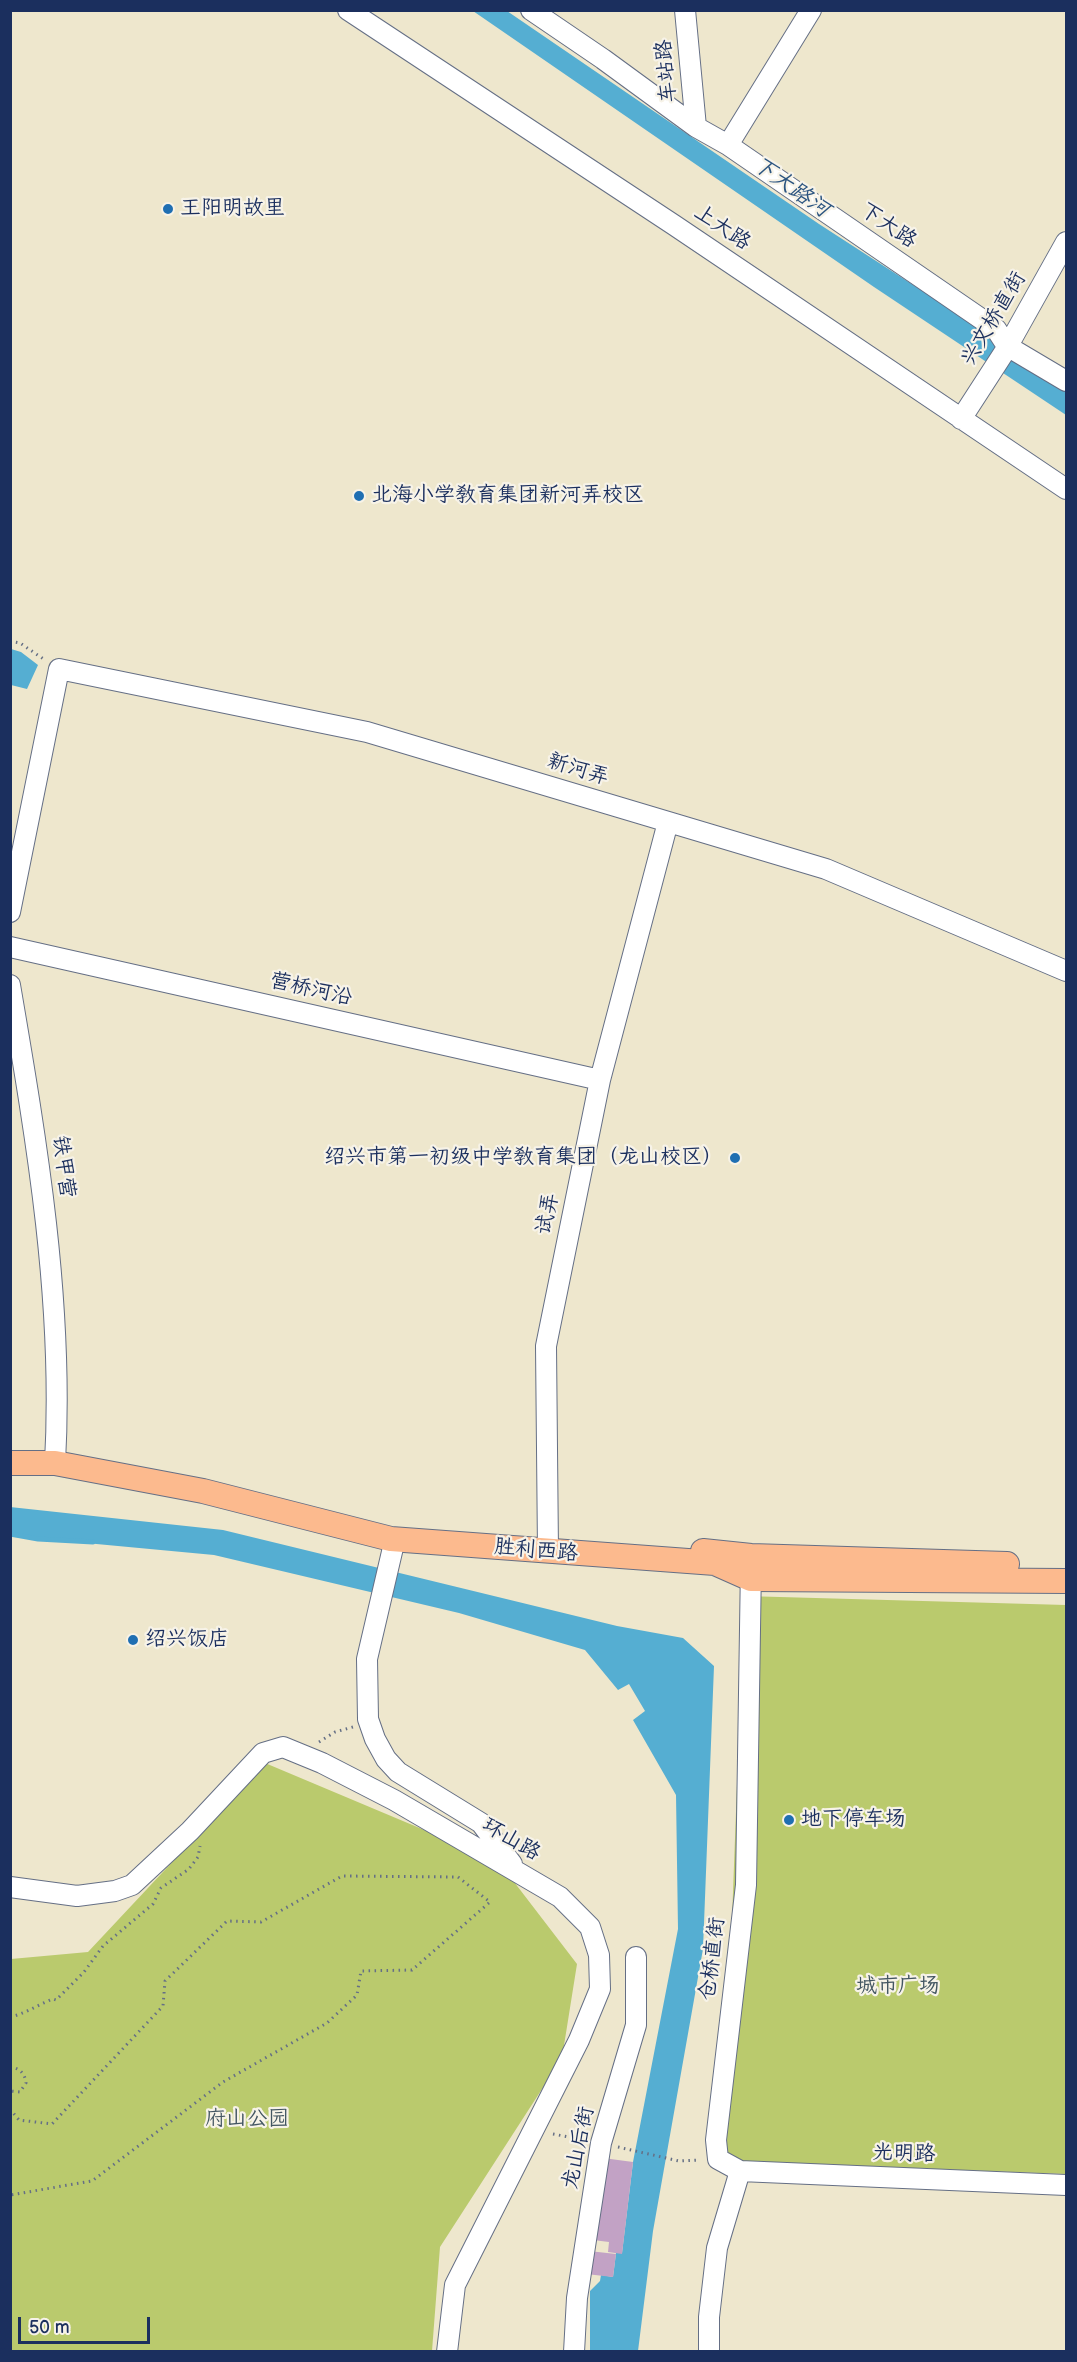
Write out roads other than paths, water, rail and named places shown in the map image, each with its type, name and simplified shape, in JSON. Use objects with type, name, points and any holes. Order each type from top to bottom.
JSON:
[{"type":"main road","name":"胜利西路","points":[[10,1449],[204,1475],[394,1527],[751,1567],[1066,1581]]},
{"type":"main road","name":"胜利西路","points":[[10,1463],[55,1456],[395,1539],[548,1546]]},
{"type":"main road","name":"胜利西路","points":[[751,1567],[1066,1566]]},
{"type":"street","name":"上大路","points":[[348,10],[665,219],[1066,489]]},
{"type":"street","name":"下大路","points":[[531,10],[696,127],[728,145],[996,329],[1006,349],[1066,381]]},
{"type":"street","name":"车站路","points":[[686,10],[696,127]]},
{"type":"street","points":[[728,145],[811,10]]},
{"type":"street","name":"兴文桥直街","points":[[961,419],[1006,349],[1066,242]]},
{"type":"street","name":"新河弄","points":[[10,912],[59,669],[367,732],[826,869],[1066,971]]},
{"type":"street","name":"试弄","points":[[548,1546],[546,1346],[600,1080],[668,822]]},
{"type":"street","name":"营桥河沿","points":[[10,947],[600,1080]]},
{"type":"street","name":"铁甲营","points":[[10,985],[38,1153],[55,1316],[55,1456]]},
{"type":"street","points":[[395,1539],[374,1621],[367,1659],[368,1719],[386,1759],[398,1772],[480,1823],[520,1874]]},
{"type":"street","name":"仓桥直街","points":[[740,2171],[718,2159],[716,2140],[746,1885],[751,1567]]},
{"type":"street","name":"环山路","points":[[10,1887],[77,1896],[115,1891],[132,1885],[190,1831],[263,1753],[284,1747],[322,1763],[394,1800],[560,1897],[590,1927],[599,1955],[600,1989],[579,2040],[455,2285],[447,2352]]},
{"type":"street","name":"龙山后街","points":[[574,2352],[577,2298],[601,2143],[636,2025],[636,1957]]},
{"type":"street","points":[[709,2352],[709,2317],[717,2248],[740,2171]]},
{"type":"street","name":"光明路","points":[[740,2171],[1066,2185]]},
{"type":"water","points":[[473,11],[507,11],[819,224],[992,336],[1066,388],[1066,415],[874,287]]},
{"type":"water","points":[[11,649],[21,652],[38,665],[27,689],[11,685]]},
{"type":"water","points":[[10,1507],[223,1530],[617,1626],[683,1638],[714,1666],[703,1949],[653,2231],[638,2351],[590,2351],[590,2291],[600,2281],[601,2275],[613,2277],[616,2253],[622,2253],[633,2162],[678,1929],[676,1795],[633,1720],[645,1711],[629,1684],[618,1690],[585,1650],[459,1613],[214,1555],[11,1536]]},
{"type":"waterway","points":[[10,1534],[38,1539],[93,1542]]},
{"type":"place","name":"王阳明故里","points":[[168,209]]},
{"type":"place","name":"北海小学教育集团新河弄校区","points":[[359,496]]},
{"type":"place","name":"绍兴市第一初级中学教育集团（龙山校区）","points":[[735,1158]]},
{"type":"place","name":"绍兴饭店","points":[[133,1640]]},
{"type":"place","name":"地下停车场","points":[[789,1820]]},
{"type":"water label","name":"下大路河","points":[[791,188]]},
{"type":"park label","name":"城市广场","points":[[898,1987]]},
{"type":"park label","name":"府山公园","points":[[247,2120]]}]
